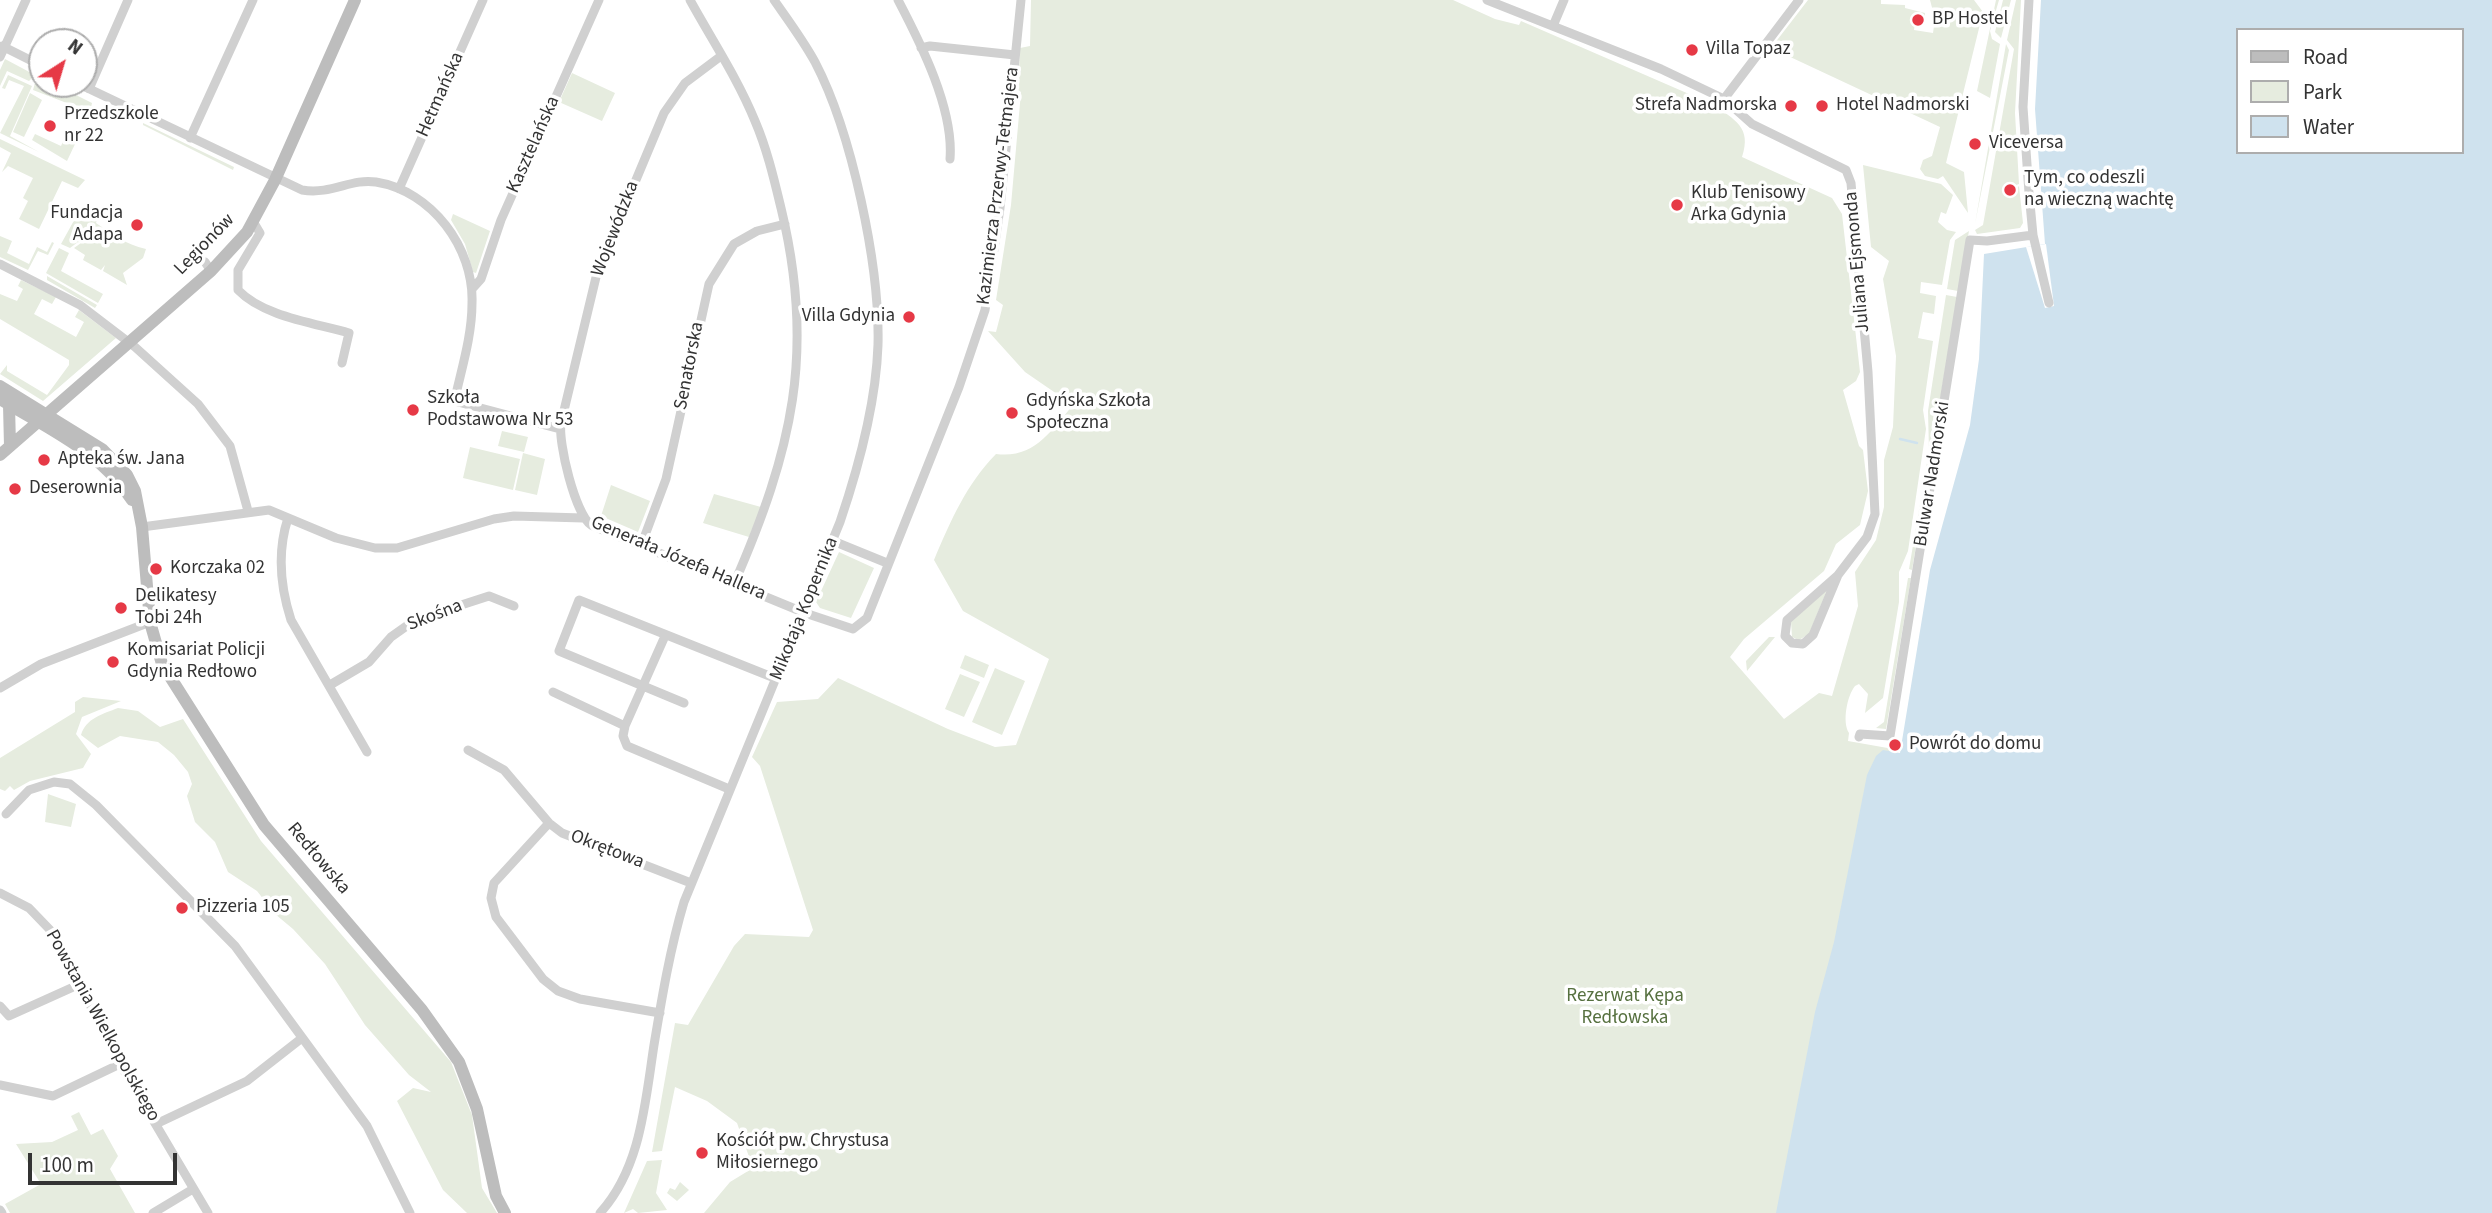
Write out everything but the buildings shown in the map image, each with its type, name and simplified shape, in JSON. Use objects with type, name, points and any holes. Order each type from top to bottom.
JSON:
[{"type":"street","points":[[0,57],[2,46],[26,0]]},
{"type":"street","points":[[98,68],[128,0]]},
{"type":"street","points":[[190,138],[253,0]]},
{"type":"street","name":"Legionów","points":[[0,455],[129,343],[254,223],[355,0]]},
{"type":"street","name":"Hetmańska","points":[[399,189],[483,0]]},
{"type":"street","name":"Kasztelańska","points":[[472,289],[481,279],[501,220],[598,0]]},
{"type":"street","points":[[690,0],[722,56],[759,131],[785,223],[798,308],[795,393],[758,532],[734,584]]},
{"type":"street","name":"Mikołaja Kopernika","points":[[600,1213],[622,1181],[636,1147],[672,943],[691,883],[833,541],[857,467],[873,387],[878,347],[874,274],[842,130],[830,95],[803,40],[774,0]]},
{"type":"street","points":[[898,0],[921,48],[951,139],[950,159]]},
{"type":"street","name":"Kazimierza Przerwy-Tetmajera","points":[[805,612],[853,629],[867,618],[959,387],[985,310],[995,253],[1021,0]]},
{"type":"street","name":"Juliana Ejsmonda","points":[[1487,0],[1724,99],[1752,124],[1846,170],[1851,183],[1868,372],[1875,514],[1867,537],[1838,575],[1787,620],[1784,628],[1788,640],[1799,644],[1810,640],[1838,575]]},
{"type":"street","points":[[1553,26],[1564,0]]},
{"type":"street","points":[[1724,99],[1800,0]]},
{"type":"street","points":[[2029,0],[2023,107],[2033,235],[2049,303]]},
{"type":"street","points":[[2,46],[28,59]]},
{"type":"street","points":[[921,48],[930,46],[1015,55]]},
{"type":"street","name":"Wojewódzka","points":[[560,429],[597,273],[625,201],[671,99],[698,71],[722,56]]},
{"type":"street","points":[[98,93],[275,180],[316,192],[364,182],[399,189],[418,199],[447,225],[463,257],[472,289],[471,318],[456,394],[458,402],[560,429]]},
{"type":"street","points":[[254,223],[259,235],[238,271],[238,290],[245,297],[282,314],[349,333],[342,363]]},
{"type":"street","name":"Senatorska","points":[[641,546],[666,479],[709,284],[734,244],[750,234],[785,223]]},
{"type":"street","name":"Bulwar Nadmorski","points":[[1859,737],[1860,734],[1890,736],[1970,240],[1987,241],[2033,235]]},
{"type":"street","points":[[0,264],[80,305],[129,343],[198,404],[224,435],[236,464],[248,510]]},
{"type":"street","name":"Redłowska","points":[[0,386],[104,467],[119,482],[139,512],[150,622],[162,664],[246,800],[285,852],[422,1010],[459,1062],[469,1081],[493,1186],[505,1213]]},
{"type":"street","points":[[4,402],[10,446]]},
{"type":"street","name":"Redłowska","points":[[4,402],[42,418]]},
{"type":"street","name":"Generała Józefa Hallera","points":[[560,429],[583,518],[599,529],[805,612]]},
{"type":"street","points":[[142,527],[248,510],[268,510],[336,538],[375,548],[397,548],[504,518],[583,518]]},
{"type":"street","points":[[288,518],[280,566],[284,597],[291,620],[366,752]]},
{"type":"street","points":[[833,541],[887,564]]},
{"type":"street","name":"Skośna","points":[[330,685],[369,662],[391,637],[415,620],[489,596],[514,606]]},
{"type":"street","points":[[684,703],[559,651],[579,600],[777,679]]},
{"type":"street","points":[[0,688],[41,664],[150,622]]},
{"type":"street","points":[[665,636],[625,726],[627,746],[729,789]]},
{"type":"street","points":[[553,692],[625,726]]},
{"type":"street","name":"Okrętowa","points":[[468,750],[504,770],[562,833],[691,883]]},
{"type":"street","points":[[6,814],[35,786],[60,782],[76,787],[228,938],[367,1126],[410,1213]]},
{"type":"street","points":[[550,823],[494,883],[491,898],[496,917],[536,971],[558,991],[580,999],[660,1013]]},
{"type":"street","name":"Powstania Wielkopolskiego","points":[[0,893],[29,908],[61,944],[120,1064],[208,1213]]},
{"type":"street","points":[[0,1006],[9,1016],[80,984]]},
{"type":"street","points":[[156,1124],[247,1081],[302,1038]]},
{"type":"street","points":[[0,1085],[53,1096],[120,1064]]},
{"type":"street","points":[[153,1213],[193,1188]]},
{"type":"green space","name":"Rezerwat Kępa Redłowska","points":[[1031,0],[1453,0],[1495,19],[1519,25],[1521,21],[1712,104],[1734,120],[1743,131],[1745,147],[1742,157],[1832,198],[1842,214],[1860,372],[1856,381],[1843,390],[1859,446],[1863,450],[1868,491],[1860,525],[1836,544],[1824,571],[1744,639],[1730,657],[1784,719],[1819,693],[1832,696],[1858,606],[1855,572],[1876,540],[1884,507],[1884,460],[1893,427],[1896,356],[1883,279],[1889,261],[1871,247],[1863,165],[1941,184],[1953,195],[1946,214],[1941,212],[1938,222],[1947,230],[1956,232],[1950,240],[1942,285],[1921,282],[1920,293],[1936,296],[1934,314],[1923,312],[1918,338],[1933,341],[1923,410],[1926,429],[1908,551],[1899,572],[1899,602],[1883,698],[1865,713],[1868,694],[1859,684],[1852,690],[1846,709],[1848,741],[1899,750],[1869,836],[1799,1213],[704,1213],[730,1182],[753,1168],[737,1123],[707,1101],[675,1087],[662,1151],[652,1152],[675,1023],[688,1025],[734,946],[745,934],[809,937],[813,930],[760,766],[752,757],[777,702],[818,699],[838,678],[948,729],[995,747],[1016,745],[1049,659],[963,611],[934,560],[953,517],[985,466],[996,454],[1021,452],[1031,448],[1049,433],[1073,405],[1025,372],[988,331],[996,332],[1003,305],[996,300],[1011,205],[1021,92],[1018,90],[1020,48],[1030,46]]},
{"type":"green space","points":[[1808,0],[1881,0],[1881,4],[1905,5],[1905,8],[1925,13],[1924,25],[1915,23],[1914,30],[1933,33],[1935,19],[1930,0],[1974,0],[1983,12],[1946,163],[1964,172],[1968,213],[1943,176],[1938,179],[1925,176],[1920,169],[1923,160],[1932,156],[1940,127],[1771,48]]},
{"type":"green space","points":[[1996,0],[1999,0],[1990,31],[1992,39],[2000,44],[1990,98],[1977,91]]},
{"type":"green space","points":[[2003,0],[2011,0],[2001,38],[1995,32]]},
{"type":"green space","points":[[2016,0],[2021,0],[2015,113],[2019,184],[2005,189],[2009,196],[2019,186],[2023,223],[2020,228],[1977,234],[1975,230],[1983,225],[2014,49],[2007,40]]},
{"type":"green space","points":[[2006,44],[2009,50],[1975,224]]},
{"type":"green space","points":[[5,59],[28,71],[28,81],[7,71],[0,86],[0,70]]},
{"type":"green space","points":[[572,73],[615,93],[602,121],[559,102]]},
{"type":"green space","points":[[8,75],[28,84],[28,95],[10,136],[39,152],[0,133],[24,86],[9,80],[5,89],[2,88]]},
{"type":"green space","points":[[28,98],[42,100],[24,137],[13,132]]},
{"type":"green space","points":[[54,98],[82,98],[92,103],[90,112]]},
{"type":"green space","points":[[143,125],[234,167],[233,170]]},
{"type":"green space","points":[[35,134],[61,146],[65,137],[76,142],[67,161],[32,140]]},
{"type":"green space","points":[[0,139],[85,180],[78,188],[62,181],[39,229],[19,219],[28,201],[23,198],[33,178],[8,166],[2,172],[11,153],[0,147]]},
{"type":"green space","points":[[82,206],[99,214],[96,223],[125,242],[146,249],[143,258],[123,273],[127,285],[103,271],[105,265],[101,270],[83,260],[85,255],[74,248],[81,243],[78,242],[70,248],[61,244]]},
{"type":"green space","points":[[453,214],[490,231],[476,273],[473,272],[465,244],[451,220]]},
{"type":"green space","points":[[1969,231],[1958,291],[1947,289],[1955,240]]},
{"type":"green space","points":[[0,236],[12,241],[7,253],[29,264],[37,247],[47,252],[52,242],[54,243],[48,255],[38,251],[28,270],[0,257]]},
{"type":"green space","points":[[59,248],[69,253],[61,271],[103,294],[98,303],[46,273]]},
{"type":"green space","points":[[47,276],[97,305],[95,308],[47,280]]},
{"type":"green space","points":[[21,280],[56,297],[52,304],[42,299],[34,314],[76,337],[84,322],[75,317],[79,310],[116,338],[43,401],[0,374],[7,365],[7,371],[47,395],[69,365],[69,360],[0,319],[0,294],[17,301],[23,289],[18,286]]},
{"type":"green space","points":[[1946,295],[1957,297],[1912,570],[1909,569],[1929,451],[1928,411]]},
{"type":"green space","points":[[502,431],[528,437],[524,452],[498,446]]},
{"type":"green space","points":[[470,447],[520,459],[513,490],[463,478]]},
{"type":"green space","points":[[523,453],[545,459],[537,495],[515,490]]},
{"type":"green space","points":[[611,485],[650,501],[638,532],[601,516]]},
{"type":"green space","points":[[714,494],[761,507],[749,537],[703,523]]},
{"type":"green space","points":[[839,552],[874,568],[851,618],[820,608],[816,602]]},
{"type":"green space","points":[[1908,578],[1911,578],[1886,729],[1876,728],[1884,722]]},
{"type":"green space","points":[[1827,590],[1809,634],[1799,640],[1792,637],[1791,621]]},
{"type":"green space","points":[[1769,637],[1775,637],[1747,671],[1746,661]]},
{"type":"green space","points":[[965,655],[989,665],[984,678],[960,668]]},
{"type":"green space","points":[[995,668],[1025,681],[1002,735],[972,722]]},
{"type":"green space","points":[[960,674],[980,682],[964,717],[945,709]]},
{"type":"green space","points":[[83,697],[121,701],[82,717],[76,734],[91,754],[83,768],[30,781],[14,790],[10,786],[5,791],[0,789],[0,758],[75,712],[75,702]]},
{"type":"green space","points":[[118,708],[138,711],[160,727],[183,719],[261,841],[451,1062],[472,1115],[482,1188],[497,1213],[467,1213],[443,1190],[397,1101],[413,1088],[431,1092],[409,1075],[365,1025],[325,964],[293,929],[275,914],[257,891],[228,872],[215,842],[195,822],[187,796],[192,784],[188,772],[174,755],[158,742],[120,736],[98,748],[81,735],[91,721]]},
{"type":"green space","points":[[48,794],[76,804],[71,827],[45,822]]},
{"type":"green space","points":[[79,1112],[91,1135],[103,1129],[118,1156],[110,1169],[135,1213],[10,1213],[5,1204],[41,1184],[16,1144],[52,1142],[78,1130],[71,1116]]},
{"type":"green space","points":[[662,1160],[656,1193],[667,1210],[638,1213],[633,1209],[624,1213],[647,1161]]},
{"type":"green space","points":[[680,1182],[689,1190],[677,1201],[667,1193],[670,1188],[675,1190]]},
{"type":"water","points":[[2041,0],[2492,0],[2492,1213],[1776,1213],[1815,1012],[1834,942],[1867,775],[1876,756],[1883,750],[1900,753],[1930,570],[1970,425],[1979,359],[1984,254],[2045,244],[2035,109]]},
{"type":"pier","points":[[2046,244],[2054,306],[2045,308],[2026,247]]},
{"type":"waterway","points":[[1900,439],[1917,443]]},
{"type":"place","name":"BP Hostel","points":[[1918,20]]},
{"type":"place","name":"Villa Topaz","points":[[1692,50]]},
{"type":"place","name":"Strefa Nadmorska","points":[[1791,106]]},
{"type":"place","name":"Hotel Nadmorski","points":[[1822,106]]},
{"type":"place","name":"Przedszkole nr 22","points":[[50,126]]},
{"type":"place","name":"Viceversa","points":[[1975,144]]},
{"type":"place","name":"Tym, co odeszli na wieczną wachtę","points":[[2010,190]]},
{"type":"place","name":"Klub Tenisowy Arka Gdynia","points":[[1677,205]]},
{"type":"place","name":"Fundacja Adapa","points":[[137,225]]},
{"type":"place","name":"Villa Gdynia","points":[[909,317]]},
{"type":"place","name":"Szkoła Podstawowa Nr 53","points":[[413,410]]},
{"type":"place","name":"Gdyńska Szkoła Społeczna","points":[[1012,413]]},
{"type":"place","name":"Apteka św. Jana","points":[[44,460]]},
{"type":"place","name":"Deserownia","points":[[15,489]]},
{"type":"place","name":"Korczaka 02","points":[[156,569]]},
{"type":"place","name":"Delikatesy Tobi 24h","points":[[121,608]]},
{"type":"place","name":"Komisariat Policji Gdynia Redłowo","points":[[113,662]]},
{"type":"place","name":"Powrót do domu","points":[[1895,745]]},
{"type":"place","name":"Pizzeria 105","points":[[182,908]]},
{"type":"place","name":"Kościół pw. Chrystusa Miłosiernego","points":[[702,1153]]}]
